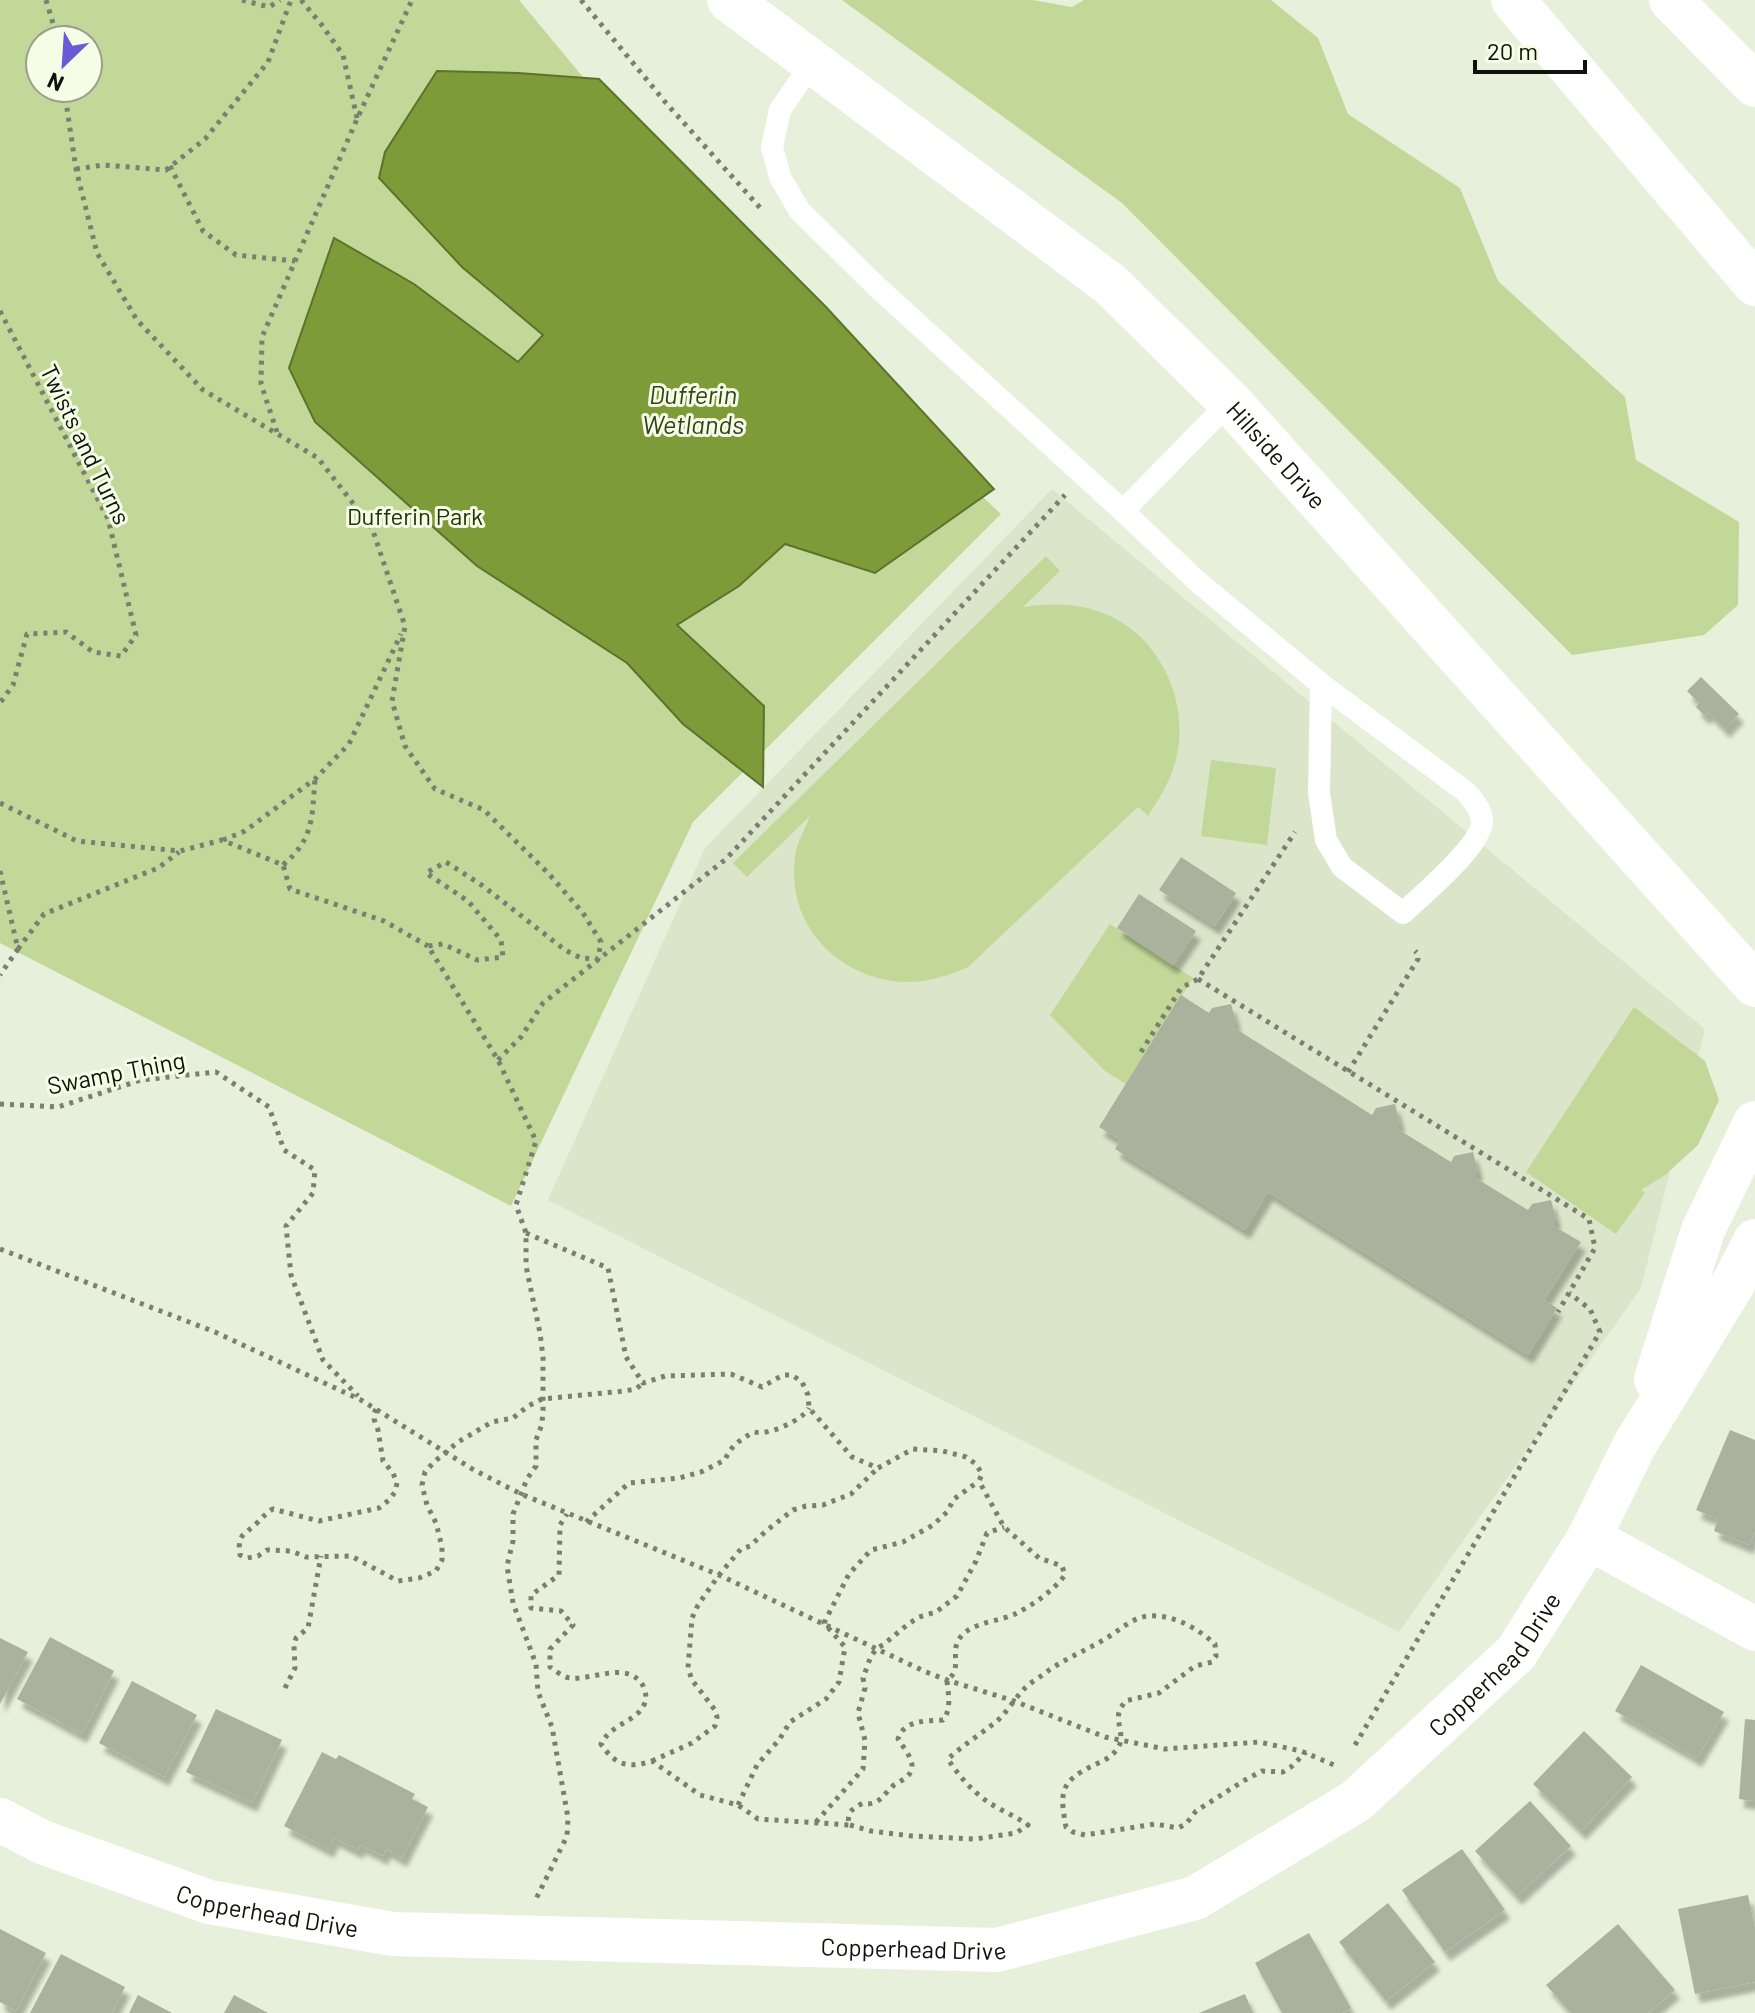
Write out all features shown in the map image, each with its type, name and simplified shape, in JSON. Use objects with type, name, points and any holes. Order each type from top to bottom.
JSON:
[{"type":"main road","name":"Hillside Drive","points":[[729,0],[1110,284],[1231,403],[1755,985]]},
{"type":"main road","points":[[1513,0],[1755,284]]},
{"type":"main road","points":[[1671,0],[1755,85]]},
{"type":"main road","name":"Copperhead Drive","points":[[1634,1446],[1703,1230],[1755,1123]]},
{"type":"main road","name":"Copperhead Drive","points":[[0,1820],[42,1842],[209,1902],[393,1934],[997,1950],[1195,1898],[1516,1653],[1589,1538],[1634,1446],[1733,1284],[1755,1241]]},
{"type":"main road","points":[[1589,1538],[1755,1629]]},
{"type":"lane","points":[[813,62],[780,110],[772,147],[780,177],[799,210],[876,286],[1198,582],[1321,684],[1466,792],[1478,807],[1483,821],[1478,837],[1461,858],[1403,913],[1342,867],[1326,840],[1319,793],[1321,684]]},
{"type":"lane","points":[[1123,511],[1231,403]]},
{"type":"path","points":[[46,0],[53,24]]},
{"type":"path","points":[[242,0],[269,7],[280,0]]},
{"type":"path","points":[[76,169],[103,165],[166,170],[205,139],[268,62],[291,0]]},
{"type":"path","points":[[301,0],[343,55],[357,119]]},
{"type":"path","points":[[277,433],[261,384],[262,337],[412,0]]},
{"type":"path","points":[[581,0],[666,103],[765,213]]},
{"type":"path","points":[[66,104],[76,169],[97,253],[137,320],[203,390],[318,458],[372,528],[405,626],[392,701],[405,746],[435,789],[484,810],[549,874],[583,913],[601,942],[598,959],[581,958],[565,950],[483,886],[446,862],[426,873],[468,901],[501,940],[503,957],[477,960],[443,944],[428,946]]},
{"type":"path","points":[[170,166],[203,231],[236,255],[295,261]]},
{"type":"path","name":"Twists and Turns","points":[[0,311],[108,519],[136,635],[121,656],[93,652],[66,632],[27,634],[13,685],[0,703]]},
{"type":"path","points":[[498,1060],[521,1037],[543,1003],[726,859],[1070,490]]},
{"type":"path","points":[[0,803],[77,841],[180,851],[245,831],[315,779],[349,744],[405,626]]},
{"type":"path","points":[[283,865],[302,846],[312,825],[315,779]]},
{"type":"path","points":[[1141,1052],[1181,988],[1198,979],[1299,826]]},
{"type":"path","points":[[222,840],[283,865]]},
{"type":"path","points":[[0,975],[44,914],[158,868],[180,851]]},
{"type":"path","points":[[283,865],[290,889],[384,921],[428,946],[498,1060],[536,1141],[516,1205],[526,1233],[526,1266],[543,1357],[542,1424],[536,1440],[536,1466],[527,1479],[513,1514],[513,1541],[507,1566],[513,1603],[536,1664],[538,1692],[552,1727],[568,1818],[567,1836],[556,1861],[515,1937]]},
{"type":"path","points":[[0,871],[18,949]]},
{"type":"path","points":[[1348,1072],[1418,959],[1415,951]]},
{"type":"path","points":[[1198,979],[1589,1219],[1595,1248],[1558,1312]]},
{"type":"path","name":"Swamp Thing","points":[[0,1104],[58,1107],[141,1080],[216,1072],[269,1107],[284,1150],[315,1170],[313,1193],[286,1226],[291,1275],[323,1360],[361,1400]]},
{"type":"path","points":[[526,1233],[608,1268],[626,1357],[643,1383]]},
{"type":"path","points":[[0,1249],[215,1332],[361,1400],[474,1470],[521,1494],[719,1575],[947,1680],[1121,1741],[1165,1749],[1259,1742],[1306,1752],[1345,1783]]},
{"type":"path","points":[[1351,1752],[1600,1332],[1590,1309],[1569,1293]]},
{"type":"path","points":[[376,1409],[374,1419],[383,1461],[397,1483],[389,1500],[379,1508],[319,1521],[273,1509],[241,1536],[238,1544],[240,1555],[247,1558],[258,1556],[267,1550],[291,1551],[306,1557],[351,1556],[398,1581],[419,1578],[436,1571],[442,1560],[436,1523],[422,1485],[425,1472],[458,1442],[492,1422],[513,1418],[542,1399],[636,1389],[643,1383],[665,1376],[731,1374],[762,1387],[783,1375],[792,1375],[802,1382],[808,1395],[809,1408],[805,1416],[763,1435],[754,1432],[738,1441],[725,1460],[701,1472],[679,1478],[629,1483],[586,1522]]},
{"type":"path","points":[[809,1408],[852,1457],[878,1468]]},
{"type":"path","points":[[567,1514],[560,1525],[559,1575],[531,1595],[531,1608],[561,1611],[573,1625],[550,1649],[550,1667],[569,1678],[625,1672],[640,1681],[646,1691],[645,1704],[633,1718],[615,1726],[601,1744],[607,1753],[626,1765],[638,1766],[692,1743],[715,1726],[715,1710],[692,1680],[688,1668],[692,1618],[719,1575],[741,1549],[750,1546],[793,1510],[823,1505],[851,1494],[878,1468],[913,1449],[943,1451],[966,1457],[976,1464],[982,1474],[979,1481],[954,1499],[947,1512],[933,1525],[903,1542],[871,1550],[849,1574],[824,1623]]},
{"type":"path","points":[[947,1680],[956,1670],[955,1646],[968,1630],[1014,1614],[1055,1589],[1065,1575],[1062,1566],[1039,1558],[1004,1527],[979,1481]]},
{"type":"path","points":[[815,1823],[863,1769],[865,1740],[858,1713],[865,1688],[863,1678],[871,1656],[877,1648],[919,1617],[936,1612],[957,1596],[987,1533],[1004,1527]]},
{"type":"path","points":[[285,1688],[295,1668],[296,1638],[308,1628],[321,1556]]},
{"type":"path","points":[[652,1761],[700,1795],[738,1805],[758,1819],[850,1825],[912,1836],[975,1839],[1016,1833],[1028,1825],[988,1802],[957,1773],[948,1759],[999,1719],[1025,1688],[1047,1671],[1104,1640],[1133,1620],[1149,1616],[1186,1623],[1203,1633],[1215,1644],[1216,1656],[1212,1662],[1195,1666],[1159,1693],[1125,1701],[1119,1712],[1119,1748],[1105,1761],[1068,1781],[1063,1795],[1066,1827],[1085,1835],[1155,1824],[1178,1828],[1186,1824],[1196,1811],[1245,1780],[1262,1771],[1283,1772],[1306,1752]]},
{"type":"path","points":[[738,1805],[757,1765],[790,1722],[826,1699],[839,1682],[845,1647],[824,1623]]},
{"type":"path","points":[[850,1825],[849,1813],[856,1806],[879,1801],[908,1776],[912,1767],[898,1739],[899,1733],[911,1723],[943,1720],[949,1708],[947,1680]]},
{"type":"path","points":[[1342,1758],[1345,1783]]},
{"type":"shaded area","points":[[1052,489],[1705,1029],[1641,1288],[1399,1632],[548,1200],[705,848]]},
{"type":"green space","name":"Dufferin Park","points":[[0,0],[519,0],[621,123],[942,459],[1001,514],[693,822],[511,1206],[0,943]]},
{"type":"green space","points":[[842,0],[1032,0],[1072,7],[1084,0],[1271,0],[1318,38],[1348,114],[1460,188],[1498,281],[1625,397],[1636,460],[1739,522],[1738,605],[1704,635],[1572,655],[1122,203]]},
{"type":"green space","points":[[1046,556],[1060,571],[1023,607],[1063,605],[1103,613],[1139,636],[1165,670],[1178,712],[1180,733],[1169,780],[1148,816],[1138,807],[968,967],[936,978],[911,982],[878,978],[856,970],[820,943],[807,924],[799,904],[794,881],[795,856],[810,816],[747,877],[733,863]]},
{"type":"green space","points":[[1211,760],[1276,768],[1267,845],[1201,836]]},
{"type":"green space","points":[[1110,924],[1193,978],[1126,1084],[1105,1071],[1050,1015]]},
{"type":"green space","points":[[1634,1007],[1705,1061],[1719,1100],[1698,1145],[1665,1175],[1641,1190],[1645,1193],[1616,1234],[1526,1172]]},
{"type":"water","name":"Dufferin Wetlands","points":[[437,71],[599,79],[826,307],[994,489],[875,573],[785,544],[739,586],[677,625],[764,706],[763,787],[683,724],[627,663],[477,566],[315,422],[289,368],[334,238],[414,284],[518,362],[543,335],[462,267],[379,178],[385,152]]},
{"type":"building","points":[[1701,677],[1739,714],[1725,729],[1708,712],[1705,716],[1696,707],[1699,703],[1687,691]]},
{"type":"building","points":[[1181,857],[1236,893],[1215,926],[1159,890]]},
{"type":"building","points":[[1139,894],[1196,931],[1173,965],[1117,928]]},
{"type":"building","points":[[1181,995],[1209,1013],[1212,1008],[1231,1004],[1236,1022],[1233,1027],[1372,1115],[1376,1108],[1395,1104],[1400,1123],[1396,1128],[1451,1162],[1454,1156],[1473,1152],[1478,1171],[1474,1177],[1528,1210],[1532,1204],[1551,1200],[1556,1219],[1552,1225],[1581,1242],[1544,1300],[1557,1308],[1528,1355],[1268,1192],[1245,1230],[1115,1149],[1120,1140],[1099,1127]]},
{"type":"building","points":[[1730,1430],[1755,1440],[1755,1531],[1749,1545],[1714,1531],[1718,1519],[1696,1510]]},
{"type":"building","points":[[50,1637],[114,1671],[82,1734],[17,1699]]},
{"type":"building","points":[[0,1638],[28,1652],[0,1704]]},
{"type":"building","points":[[1641,1665],[1724,1712],[1697,1758],[1615,1711]]},
{"type":"building","points":[[132,1681],[197,1715],[164,1777],[99,1743]]},
{"type":"building","points":[[216,1709],[282,1740],[252,1803],[186,1772]]},
{"type":"building","points":[[1745,1719],[1755,1720],[1755,1801],[1739,1799]]},
{"type":"building","points":[[1584,1731],[1632,1777],[1581,1831],[1533,1784]]},
{"type":"building","points":[[322,1752],[336,1759],[339,1755],[415,1794],[412,1799],[428,1807],[402,1858],[386,1849],[383,1856],[360,1845],[358,1850],[334,1838],[329,1849],[284,1826]]},
{"type":"building","points":[[1530,1801],[1571,1846],[1517,1896],[1475,1851]]},
{"type":"building","points":[[1462,1849],[1505,1910],[1445,1952],[1402,1890]]},
{"type":"building","points":[[1748,1895],[1755,1928],[1755,1982],[1695,1994],[1678,1909]]},
{"type":"building","points":[[1388,1903],[1435,1962],[1386,2001],[1339,1942]]},
{"type":"building","points":[[1618,1924],[1675,1990],[1648,2013],[1571,2013],[1546,1985]]},
{"type":"building","points":[[0,1929],[46,1953],[16,2011],[0,2002]]},
{"type":"building","points":[[1309,1933],[1351,2008],[1342,2013],[1282,2013],[1255,1963]]},
{"type":"building","points":[[61,1954],[125,1987],[112,2013],[30,2013]]},
{"type":"building","points":[[1245,1994],[1253,2013],[1199,2013]]},
{"type":"building","points":[[138,1995],[172,2013],[129,2013]]},
{"type":"building","points":[[234,1995],[268,2013],[224,2013]]}]
